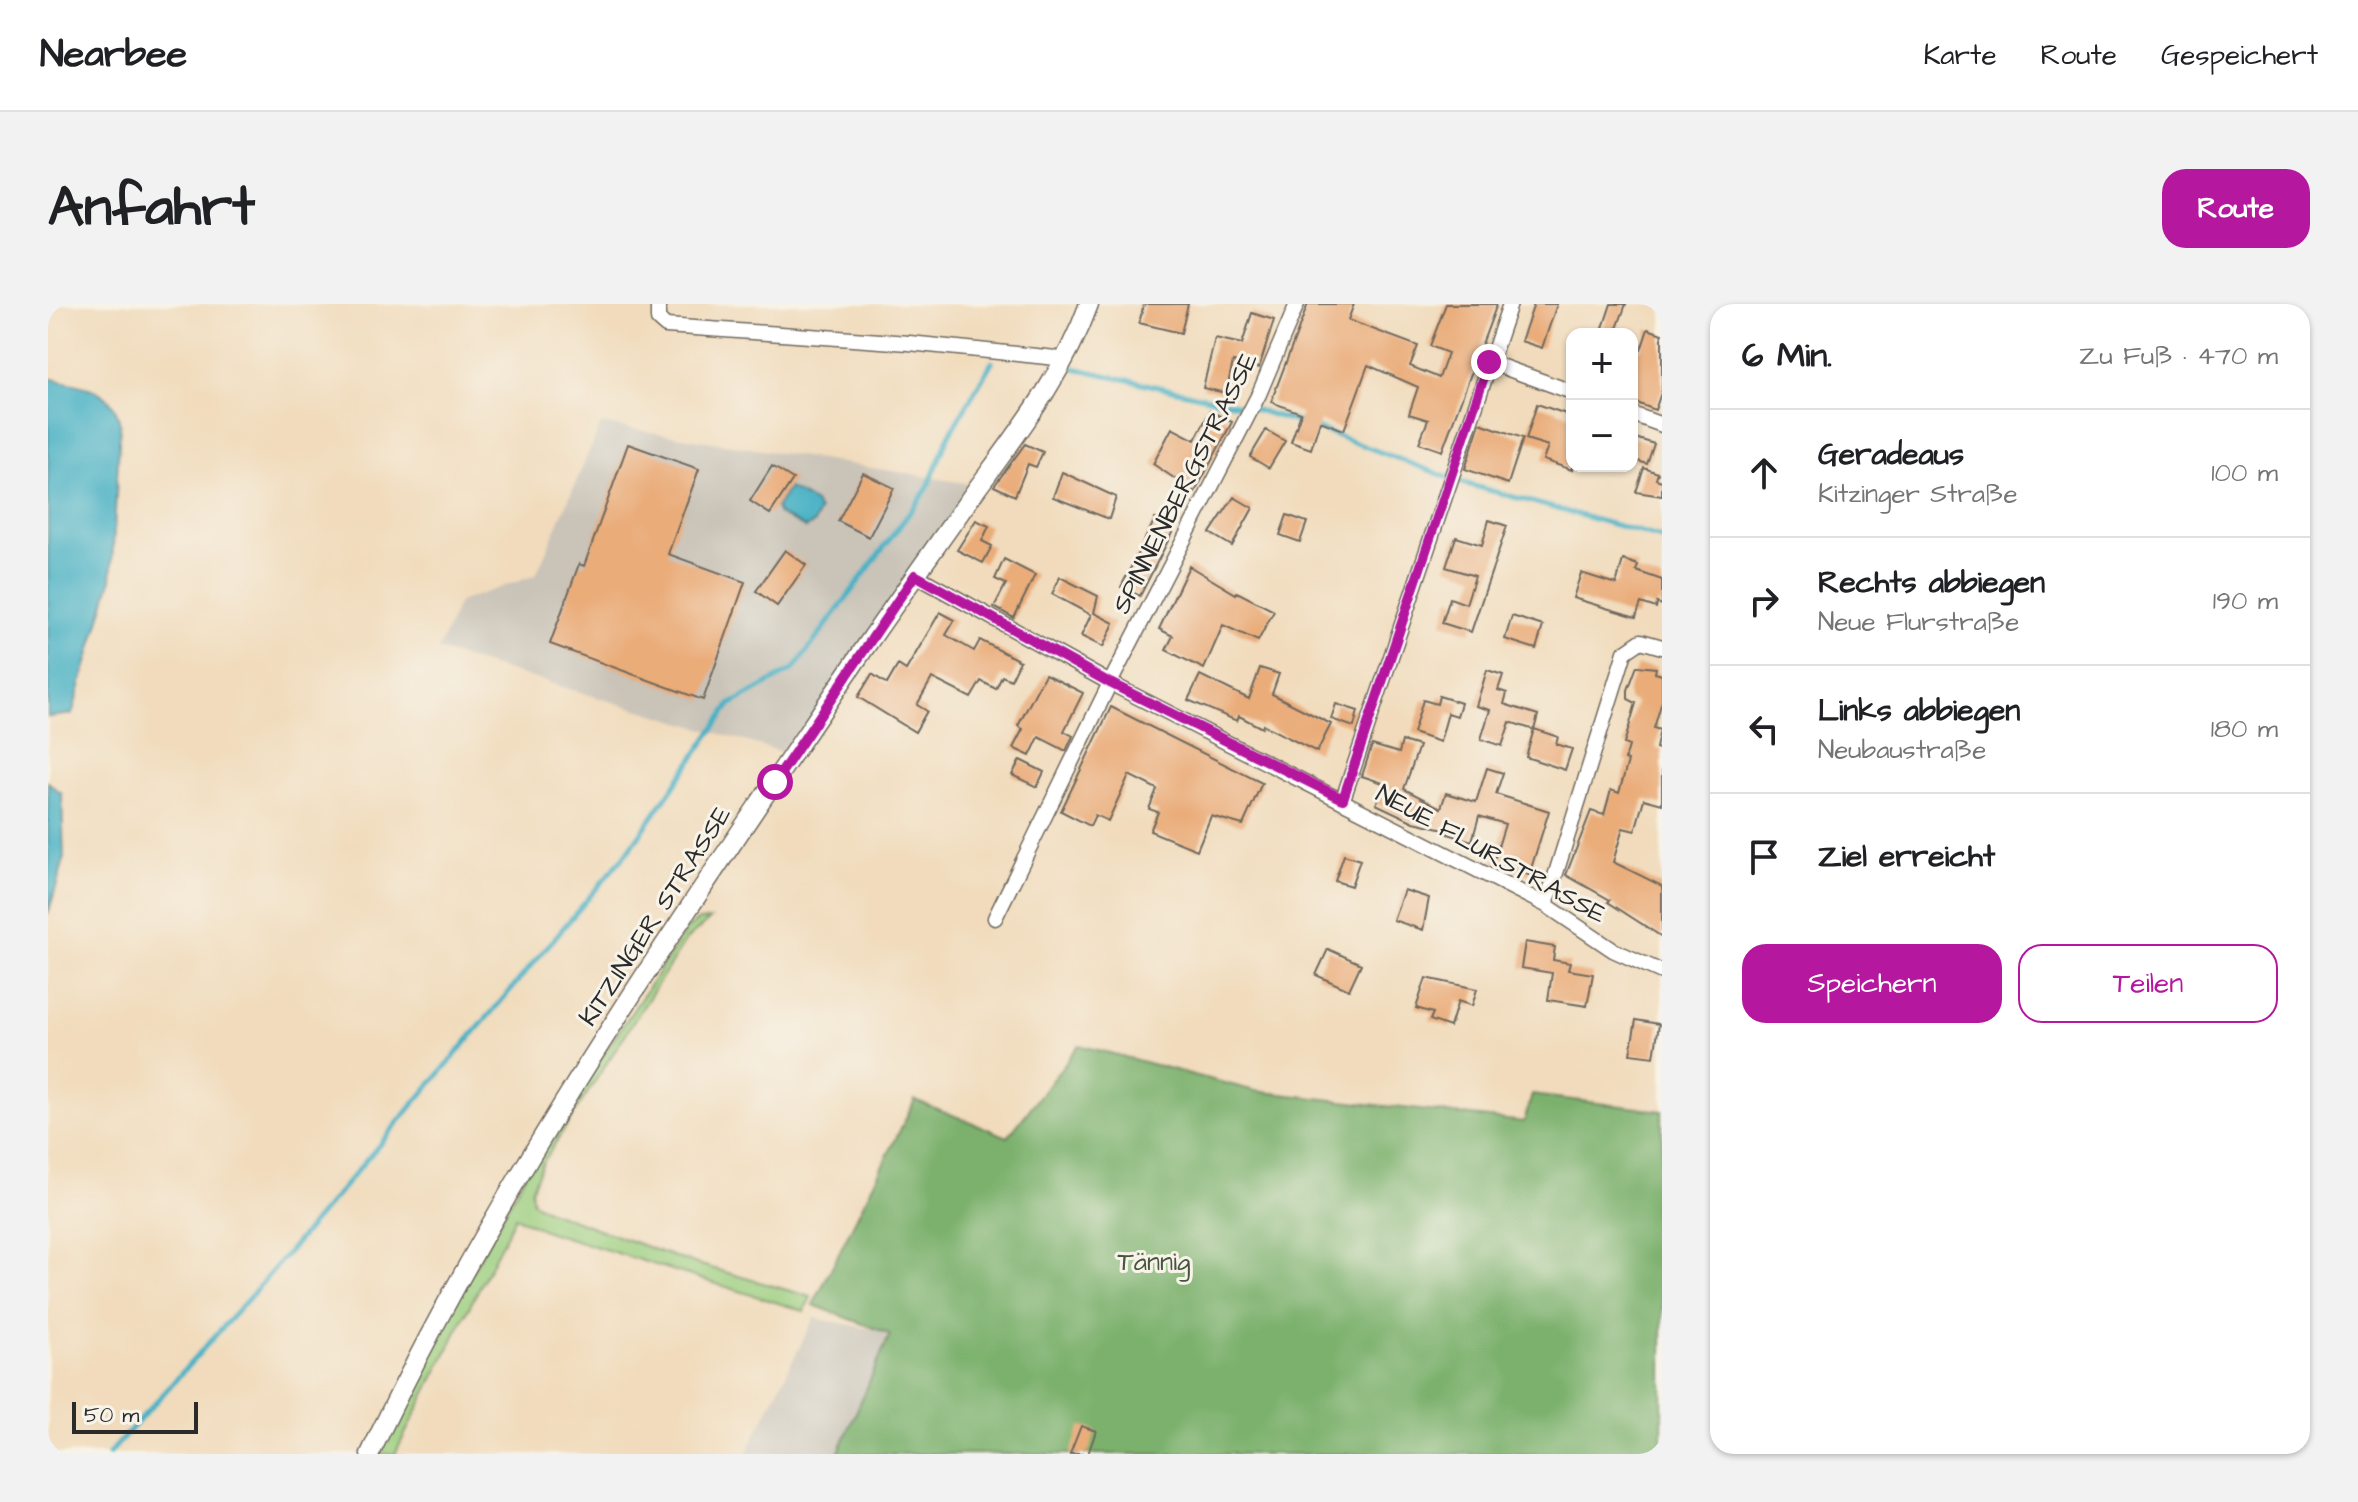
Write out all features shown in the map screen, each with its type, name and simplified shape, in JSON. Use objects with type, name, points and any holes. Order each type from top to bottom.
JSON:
[{"type":"street","points":[[658,304],[658,319],[666,326],[924,344],[1066,359]]},
{"type":"street","name":"KITZINGER STRASSE","points":[[370,1454],[417,1353],[532,1150],[915,575],[1042,400],[1066,359],[1089,304]]},
{"type":"street","name":"SPINNENBERGSTRASSE","points":[[995,918],[1110,683],[1259,394],[1297,304]]},
{"type":"street","points":[[1343,799],[1454,462],[1510,304]]},
{"type":"street","points":[[1489,362],[1566,390]]},
{"type":"street","points":[[1638,416],[1662,425]]},
{"type":"street","name":"NEUE FLURSTRASSE","points":[[915,575],[1110,683],[1546,905],[1613,950],[1662,972]]},
{"type":"street","points":[[1546,905],[1625,652],[1641,641],[1662,647]]},
{"type":"shaded area","points":[[601,424],[977,485],[785,753],[438,650],[459,602],[536,575]]},
{"type":"shaded area","points":[[814,1318],[891,1333],[838,1454],[746,1454]]},
{"type":"green space","points":[[710,919],[686,940],[543,1162],[531,1190],[533,1202],[549,1211],[680,1259],[811,1297],[804,1311],[549,1232],[515,1217],[395,1454],[379,1454],[426,1355],[532,1162],[687,929],[697,921]]},
{"type":"green space","name":"Tännig","points":[[1079,1045],[1255,1091],[1524,1122],[1532,1095],[1662,1111],[1662,1454],[838,1454],[890,1334],[813,1305],[915,1100],[1008,1137]]},
{"type":"water","points":[[48,378],[94,390],[104,396],[117,413],[120,426],[111,581],[72,714],[48,717]]},
{"type":"water","points":[[789,488],[815,503],[819,511],[814,523],[806,528],[778,514],[776,508]]},
{"type":"water","points":[[48,782],[62,794],[64,860],[48,914]]},
{"type":"building","points":[[1144,304],[1188,304],[1181,333],[1139,323]]},
{"type":"building","points":[[1308,304],[1354,304],[1348,320],[1418,346],[1410,366],[1439,378],[1448,353],[1430,346],[1446,304],[1497,304],[1442,451],[1419,443],[1428,420],[1409,414],[1418,387],[1368,365],[1344,430],[1320,421],[1311,449],[1291,442],[1301,413],[1271,402]]},
{"type":"building","points":[[1534,304],[1557,304],[1542,348],[1521,341]]},
{"type":"building","points":[[1611,304],[1626,304],[1617,328],[1603,328]]},
{"type":"building","points":[[1252,313],[1274,320],[1259,368],[1233,362],[1226,393],[1203,388],[1215,338],[1242,344]]},
{"type":"building","points":[[1648,329],[1662,334],[1662,390],[1655,410],[1638,403],[1638,349],[1641,350]]},
{"type":"building","points":[[1537,404],[1566,414],[1566,468],[1543,460],[1548,446],[1526,439]]},
{"type":"building","points":[[1210,411],[1232,422],[1195,492],[1153,464],[1172,428],[1195,440]]},
{"type":"building","points":[[1480,423],[1523,438],[1508,484],[1465,469]]},
{"type":"building","points":[[1266,430],[1285,441],[1269,468],[1250,457]]},
{"type":"building","points":[[1638,439],[1654,444],[1647,464],[1638,461]]},
{"type":"building","points":[[628,444],[699,469],[668,554],[745,582],[703,700],[550,644],[579,564],[584,566]]},
{"type":"building","points":[[1025,444],[1043,452],[1036,467],[1028,464],[1015,496],[994,486]]},
{"type":"building","points":[[772,466],[793,479],[770,514],[750,501]]},
{"type":"building","points":[[1644,468],[1658,473],[1656,479],[1662,481],[1662,496],[1636,492]]},
{"type":"building","points":[[1062,472],[1116,497],[1109,519],[1053,497]]},
{"type":"building","points":[[863,473],[894,488],[869,537],[838,521]]},
{"type":"building","points":[[1234,497],[1253,508],[1232,546],[1210,533]]},
{"type":"building","points":[[1287,515],[1307,522],[1300,542],[1280,535]]},
{"type":"building","points":[[1155,519],[1174,529],[1140,596],[1121,587]]},
{"type":"building","points":[[976,520],[989,526],[982,541],[992,546],[983,563],[957,550]]},
{"type":"building","points":[[1489,520],[1507,526],[1471,632],[1442,623],[1450,598],[1466,604],[1475,576],[1446,567],[1456,537],[1482,545]]},
{"type":"building","points":[[785,550],[806,565],[777,606],[756,591]]},
{"type":"building","points":[[1004,559],[1035,575],[1014,618],[994,607],[1006,584],[995,579]]},
{"type":"building","points":[[1623,560],[1638,565],[1636,571],[1662,580],[1662,605],[1657,603],[1656,608],[1641,603],[1636,617],[1573,598],[1581,573],[1616,584]]},
{"type":"building","points":[[1189,566],[1236,594],[1274,611],[1258,641],[1223,625],[1204,669],[1166,650],[1173,636],[1159,629]]},
{"type":"building","points":[[1060,577],[1098,596],[1094,613],[1114,623],[1103,647],[1081,636],[1091,615],[1052,594]]},
{"type":"building","points":[[940,612],[955,620],[946,635],[974,651],[980,640],[1020,661],[1011,680],[1002,676],[996,689],[981,681],[971,698],[932,678],[917,705],[927,711],[915,732],[858,697],[872,674],[887,684],[898,665],[906,670]]},
{"type":"building","points":[[1512,616],[1543,626],[1536,649],[1505,639]]},
{"type":"building","points":[[1637,666],[1656,668],[1655,673],[1662,675],[1662,701],[1654,728],[1660,730],[1656,748],[1662,750],[1662,804],[1644,799],[1635,831],[1623,828],[1613,862],[1662,886],[1662,937],[1608,902],[1610,900],[1566,875],[1591,811],[1604,815],[1611,790],[1619,793],[1628,761],[1625,760],[1629,746],[1624,744],[1636,703],[1628,699],[1628,690]]},
{"type":"building","points":[[1260,668],[1279,674],[1272,694],[1331,724],[1317,752],[1263,725],[1262,728],[1239,716],[1237,721],[1188,700],[1200,675],[1249,699]]},
{"type":"building","points":[[1487,670],[1503,675],[1498,690],[1507,693],[1504,704],[1538,715],[1534,730],[1510,722],[1502,746],[1481,739],[1490,710],[1476,706]]},
{"type":"building","points":[[1045,674],[1083,693],[1064,731],[1073,736],[1066,751],[1039,737],[1030,756],[1013,748],[1023,729],[1018,726]]},
{"type":"building","points":[[1439,696],[1461,703],[1457,716],[1448,713],[1440,742],[1413,733],[1423,700],[1437,704]]},
{"type":"building","points":[[1336,704],[1358,711],[1354,727],[1331,719]]},
{"type":"building","points":[[1111,707],[1262,783],[1243,825],[1211,816],[1197,850],[1150,831],[1158,812],[1149,809],[1157,789],[1129,775],[1108,821],[1095,815],[1090,826],[1061,811]]},
{"type":"building","points":[[1534,729],[1558,737],[1556,744],[1572,749],[1565,770],[1526,757]]},
{"type":"building","points":[[1402,741],[1419,746],[1404,789],[1441,808],[1446,793],[1476,802],[1487,768],[1503,773],[1496,794],[1549,811],[1529,875],[1493,863],[1505,824],[1479,816],[1472,841],[1448,834],[1449,830],[1414,822],[1376,804],[1386,784],[1362,776],[1372,745],[1399,753]]},
{"type":"building","points":[[1020,760],[1044,772],[1037,787],[1012,775]]},
{"type":"building","points":[[1344,855],[1360,860],[1351,886],[1335,881]]},
{"type":"building","points":[[1404,890],[1429,898],[1423,930],[1393,920]]},
{"type":"building","points":[[1525,942],[1555,947],[1553,960],[1570,963],[1568,970],[1593,974],[1587,1006],[1548,1000],[1552,973],[1521,968]]},
{"type":"building","points":[[1328,949],[1361,964],[1349,990],[1316,975]]},
{"type":"building","points":[[1426,978],[1477,989],[1472,1006],[1458,1001],[1450,1027],[1430,1020],[1433,1013],[1416,1008]]},
{"type":"building","points":[[1636,1020],[1659,1024],[1654,1057],[1630,1054]]},
{"type":"building","points":[[1081,1426],[1096,1431],[1088,1454],[1070,1454]]},
{"type":"waterway","points":[[109,1454],[256,1290],[630,849],[730,705],[794,669],[927,489],[949,435],[992,362]]},
{"type":"waterway","points":[[1074,368],[1240,405],[1303,424]]},
{"type":"waterway","points":[[1313,427],[1463,483],[1662,538]]},
{"type":"route","points":[[775,782],[915,575],[1110,683],[1343,799],[1489,362]]}]
